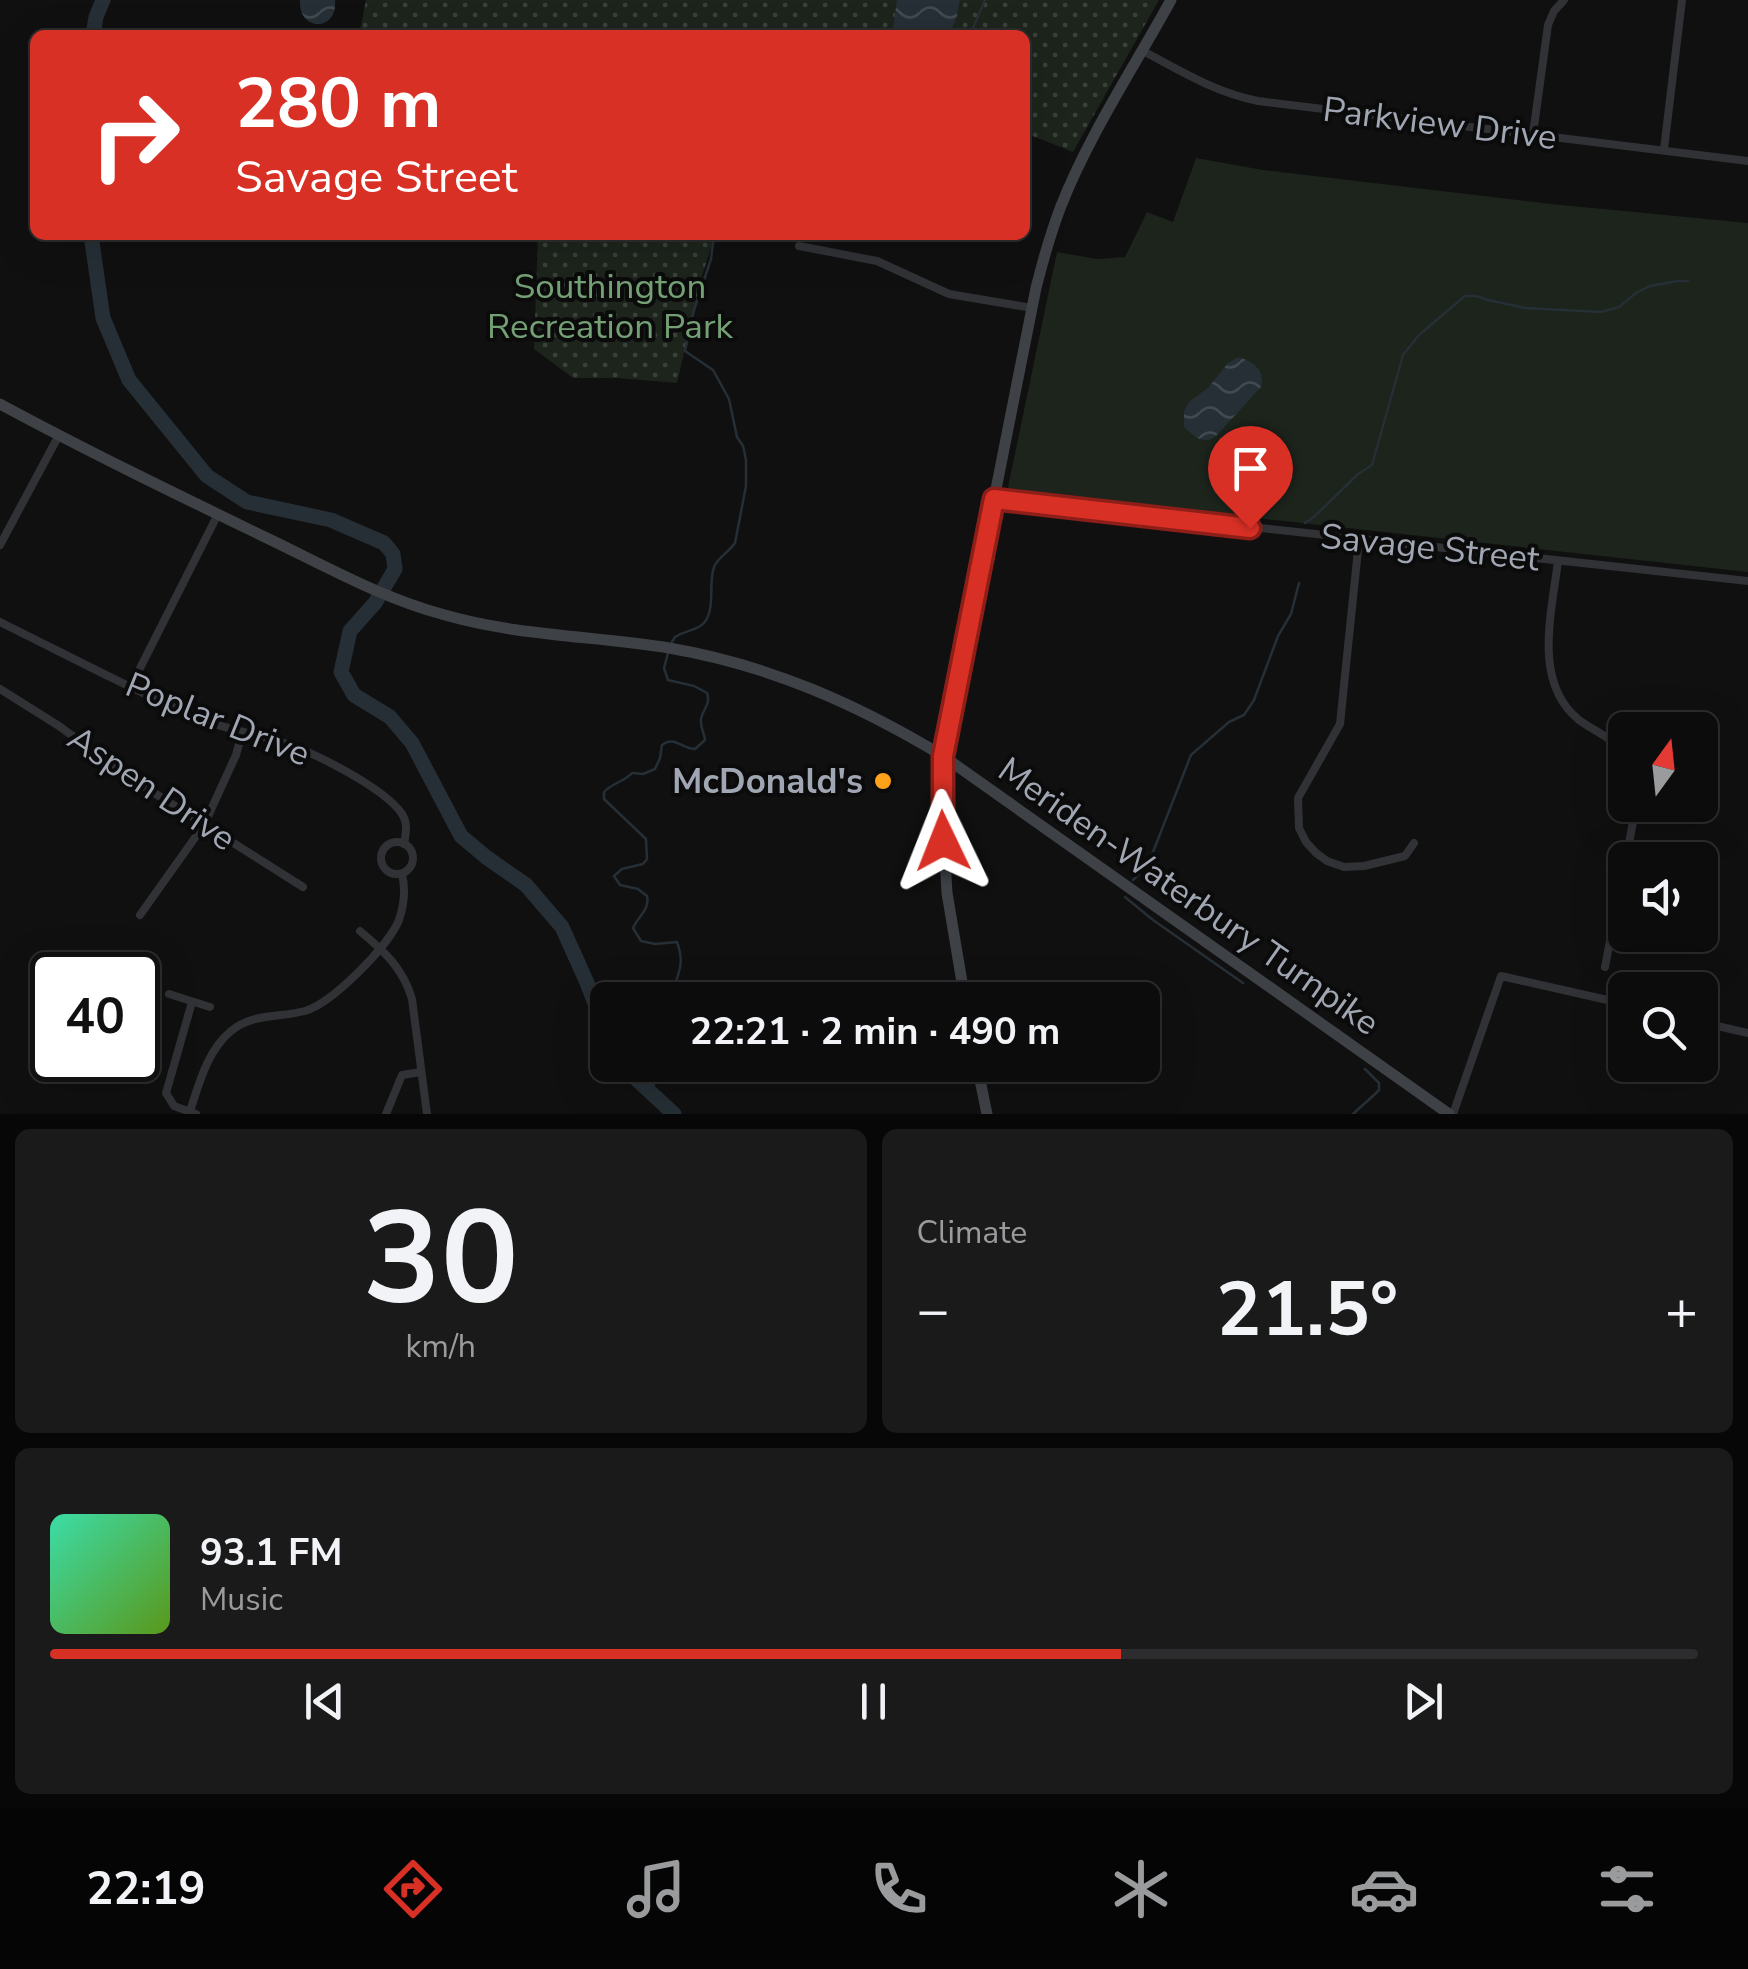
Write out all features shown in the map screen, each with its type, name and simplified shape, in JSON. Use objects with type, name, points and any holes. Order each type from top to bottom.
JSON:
[{"type":"main road","points":[[962,982],[947,893],[943,756],[1032,308],[1062,203],[1171,0]]},
{"type":"main road","name":"Meriden-Waterbury Turnpike","points":[[0,404],[372,589],[444,616],[670,648],[753,668],[813,689],[890,724],[943,756],[1451,1114]]},
{"type":"main road","points":[[980,1082],[987,1114]]},
{"type":"street","points":[[1533,134],[1548,25],[1564,0]]},
{"type":"street","points":[[1664,150],[1682,0]]},
{"type":"street","name":"Parkview Drive","points":[[1143,52],[1237,97],[1748,161]]},
{"type":"street","points":[[799,246],[877,261],[948,294],[1032,308]]},
{"type":"street","points":[[0,545],[59,436]]},
{"type":"street","name":"Savage Street","points":[[994,499],[1748,581]]},
{"type":"street","points":[[131,686],[218,514]]},
{"type":"street","points":[[1359,540],[1340,724],[1298,798],[1299,828],[1316,853],[1344,866],[1405,856],[1414,843]]},
{"type":"street","points":[[1558,561],[1548,650],[1550,672],[1566,706],[1578,719],[1608,738]]},
{"type":"street","name":"Poplar Drive","points":[[0,622],[196,717],[285,743],[357,778],[404,816],[404,844]]},
{"type":"street","name":"Aspen Drive","points":[[0,690],[59,726],[129,777],[304,886]]},
{"type":"street","points":[[140,915],[204,825],[242,733]]},
{"type":"street","points":[[392,842],[410,848],[413,856],[413,864],[402,874],[389,873],[380,857],[392,842]]},
{"type":"street","points":[[192,1002],[166,1093],[174,1106],[192,1113],[212,1054],[232,1030],[258,1017],[316,1006],[330,998],[380,947],[400,918],[404,899],[402,874]]},
{"type":"street","points":[[360,931],[397,965],[409,986],[426,1114]]},
{"type":"street","points":[[1604,967],[1608,947]]},
{"type":"street","points":[[1451,1114],[1501,976],[1608,1000]]},
{"type":"street","points":[[168,994],[210,1008]]},
{"type":"street","points":[[1718,1026],[1748,1033]]},
{"type":"street","points":[[386,1114],[402,1075],[421,1072]]},
{"type":"green space","points":[[366,0],[1159,0],[1073,152],[1030,135],[1030,30],[360,30]]},
{"type":"green space","points":[[1196,158],[1263,170],[1551,204],[1748,223],[1748,572],[1011,491],[1008,487],[1057,252],[1097,259],[1125,257],[1147,212],[1173,222]]},
{"type":"green space","name":"Southington Recreation Park","points":[[538,240],[713,240],[677,383],[573,378],[534,349]]},
{"type":"water","points":[[300,0],[335,0],[331,18],[318,24],[311,22],[301,10]]},
{"type":"water","points":[[897,0],[960,0],[951,30],[893,30]]},
{"type":"water","points":[[1238,357],[1257,368],[1262,376],[1261,387],[1216,436],[1199,439],[1184,427],[1184,411]]},
{"type":"waterway","points":[[94,30],[103,0]]},
{"type":"waterway","points":[[972,30],[985,0]]},
{"type":"waterway","points":[[92,240],[103,318],[129,380],[207,476],[247,502],[331,520],[384,543],[393,554],[395,569],[375,603],[350,631],[341,672],[354,695],[390,717],[412,743],[461,836],[526,885],[562,927],[590,990]]},
{"type":"waterway","points":[[670,645],[675,637],[701,626],[708,617],[714,567],[735,543],[746,486],[746,460],[729,399],[713,370],[685,351],[713,240]]},
{"type":"waterway","points":[[1305,523],[1372,465],[1403,355],[1419,335],[1465,296],[1525,308],[1601,312],[1619,307],[1650,286],[1688,281]]},
{"type":"waterway","points":[[1133,880],[1151,857],[1191,755],[1229,722],[1244,715],[1254,700],[1278,636],[1291,614],[1299,583]]},
{"type":"waterway","points":[[668,653],[664,668],[668,680],[707,693],[701,722],[705,740],[695,749],[666,742],[655,769],[632,773],[607,789],[604,799],[646,839],[647,859],[643,864],[622,869],[614,876],[620,885],[638,889],[647,896],[645,909],[633,928],[641,941],[677,942],[680,966],[676,982]]},
{"type":"waterway","points":[[1125,897],[1243,983]]},
{"type":"waterway","points":[[1353,1114],[1379,1090],[1379,1083],[1365,1069]]},
{"type":"waterway","points":[[639,1082],[674,1114]]},
{"type":"waterway","points":[[652,1093],[654,1082]]},
{"type":"place","name":"McDonald's","points":[[883,781]]},
{"type":"route","points":[[943,841],[943,756],[994,499],[1250,528]]}]
